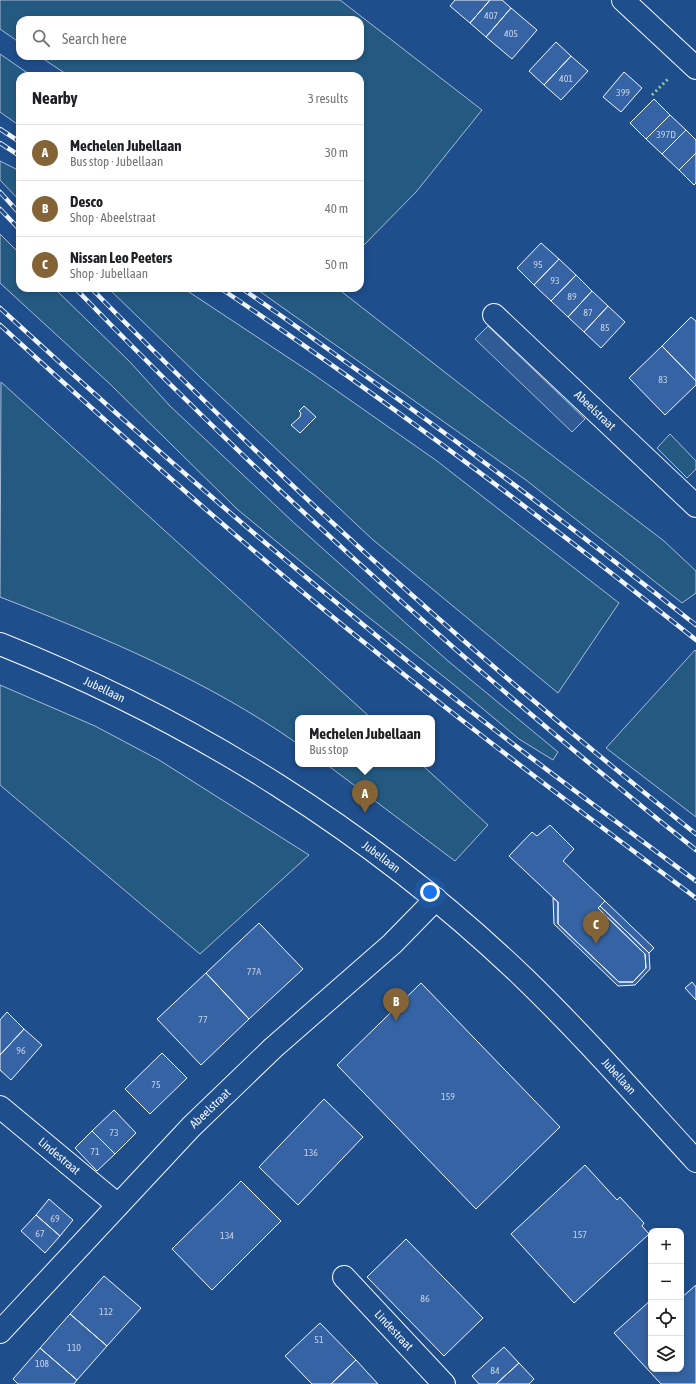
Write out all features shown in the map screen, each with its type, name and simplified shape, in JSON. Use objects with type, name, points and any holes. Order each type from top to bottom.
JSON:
[{"type":"street","points":[[623,0],[696,68]]},
{"type":"street","name":"Abeelstraat","points":[[494,315],[696,506]]},
{"type":"street","name":"Jubellaan","points":[[0,644],[100,687],[171,723],[242,762],[327,817],[372,849],[436,899],[523,977],[570,1024],[696,1160]]},
{"type":"street","name":"Abeelstraat","points":[[0,1332],[191,1127],[273,1048],[387,948],[436,899]]},
{"type":"street","name":"Lindestraat","points":[[0,1107],[118,1205]]},
{"type":"street","name":"Lindestraat","points":[[344,1277],[444,1384]]},
{"type":"shaded area","points":[[0,0],[340,0],[361,16],[16,16],[16,40],[0,29]]},
{"type":"shaded area","points":[[364,19],[482,110],[416,192],[364,245],[364,72],[63,72],[45,60],[364,60]]},
{"type":"shaded area","points":[[0,54],[26,72],[16,72],[16,123],[0,112]]},
{"type":"shaded area","points":[[0,161],[16,169],[16,197],[0,180]]},
{"type":"shaded area","points":[[0,234],[16,250],[16,292],[58,292],[130,362],[170,406],[292,521],[448,661],[558,752],[553,760],[519,739],[237,509],[110,384],[0,283]]},
{"type":"shaded area","points":[[112,292],[189,292],[310,372],[437,461],[619,603],[558,693],[372,539]]},
{"type":"shaded area","points":[[261,292],[342,292],[664,541],[696,571],[696,593],[682,603],[526,480]]},
{"type":"shaded area","points":[[488,326],[585,419],[572,432],[475,339]]},
{"type":"shaded area","points":[[1,382],[368,715],[295,715],[295,742],[228,700],[191,680],[116,644],[0,597]]},
{"type":"shaded area","points":[[670,434],[696,461],[696,469],[687,478],[657,448]]},
{"type":"shaded area","points":[[695,650],[696,651],[696,817],[606,748]]},
{"type":"shaded area","points":[[0,685],[95,726],[159,760],[309,855],[200,954],[0,785]]},
{"type":"shaded area","points":[[330,767],[424,767],[488,825],[455,861]]},
{"type":"building","points":[[455,0],[490,0],[470,23],[450,6]]},
{"type":"building","points":[[490,0],[502,0],[511,8],[486,37],[470,23]]},
{"type":"building","points":[[511,8],[537,30],[512,59],[486,37]]},
{"type":"building","points":[[556,42],[571,56],[544,85],[529,71]]},
{"type":"building","points":[[571,56],[588,71],[561,100],[544,85]]},
{"type":"building","points":[[624,72],[642,88],[621,112],[603,97]]},
{"type":"building","points":[[654,99],[670,115],[646,139],[630,123]]},
{"type":"building","points":[[670,115],[686,130],[662,154],[646,139]]},
{"type":"building","points":[[686,130],[696,140],[696,153],[679,170],[662,154]]},
{"type":"building","points":[[696,153],[696,183],[694,185],[679,170]]},
{"type":"building","points":[[541,243],[559,259],[534,285],[517,268]]},
{"type":"building","points":[[559,259],[576,275],[551,301],[534,285]]},
{"type":"building","points":[[576,275],[592,291],[568,317],[551,301]]},
{"type":"building","points":[[592,291],[608,306],[584,332],[568,317]]},
{"type":"building","points":[[608,306],[625,322],[601,348],[584,332]]},
{"type":"building","points":[[691,317],[696,321],[696,381],[662,346]]},
{"type":"building","points":[[662,346],[696,381],[696,385],[665,415],[629,378]]},
{"type":"building","points":[[304,406],[316,417],[300,433],[291,425],[300,417],[301,413],[299,411]]},
{"type":"building","points":[[550,825],[574,849],[563,861],[605,901],[598,908],[645,954],[646,968],[633,982],[619,982],[558,924],[558,902],[509,856],[532,832],[537,836]]},
{"type":"building","points":[[553,898],[558,902],[558,924],[619,982],[633,982],[646,968],[645,954],[598,908],[600,906],[649,953],[650,969],[635,985],[618,986],[554,924]]},
{"type":"building","points":[[605,901],[654,948],[649,953],[600,906]]},
{"type":"building","points":[[259,923],[303,969],[249,1019],[206,973]]},
{"type":"building","points":[[206,973],[249,1019],[201,1065],[157,1019]]},
{"type":"building","points":[[692,982],[696,987],[696,1000],[685,988]]},
{"type":"building","points":[[421,983],[560,1127],[476,1209],[337,1065]]},
{"type":"building","points":[[7,1012],[24,1029],[0,1055],[0,1020]]},
{"type":"building","points":[[24,1029],[42,1045],[11,1080],[0,1070],[0,1055]]},
{"type":"building","points":[[162,1053],[187,1078],[150,1114],[125,1089]]},
{"type":"building","points":[[324,1099],[363,1137],[298,1205],[259,1167]]},
{"type":"building","points":[[114,1110],[136,1133],[115,1154],[92,1131]]},
{"type":"building","points":[[92,1131],[115,1154],[97,1171],[75,1148]]},
{"type":"building","points":[[585,1165],[617,1200],[620,1197],[644,1223],[642,1226],[648,1233],[648,1235],[574,1303],[511,1234]]},
{"type":"building","points":[[241,1181],[281,1221],[212,1290],[172,1249]]},
{"type":"building","points":[[49,1199],[73,1220],[60,1236],[36,1215]]},
{"type":"building","points":[[36,1215],[60,1236],[45,1253],[21,1231]]},
{"type":"building","points":[[406,1239],[483,1318],[444,1356],[367,1277]]},
{"type":"building","points":[[104,1276],[141,1308],[107,1346],[70,1314]]},
{"type":"building","points":[[696,1285],[696,1384],[661,1384],[650,1372],[684,1372],[684,1295]]},
{"type":"building","points":[[648,1303],[648,1370],[614,1333]]},
{"type":"building","points":[[70,1314],[107,1346],[77,1380],[40,1348]]},
{"type":"building","points":[[320,1323],[356,1360],[331,1384],[312,1384],[285,1356]]},
{"type":"building","points":[[504,1347],[519,1363],[496,1384],[479,1384],[472,1376]]},
{"type":"building","points":[[40,1348],[77,1380],[74,1384],[18,1384],[13,1379]]},
{"type":"building","points":[[356,1360],[378,1384],[331,1384]]},
{"type":"building","points":[[519,1363],[534,1379],[529,1384],[496,1384]]},
{"type":"railway","points":[[0,129],[16,139]]},
{"type":"railway","points":[[0,143],[16,153]]},
{"type":"railway","points":[[0,192],[16,210]]},
{"type":"railway","points":[[0,209],[16,226]]},
{"type":"railway","points":[[79,292],[148,363],[223,436],[376,579],[534,717],[696,850]]},
{"type":"railway","points":[[95,292],[279,473],[395,580],[513,684],[634,785],[696,834]]},
{"type":"railway","points":[[226,292],[342,372],[462,459],[696,640]]},
{"type":"railway","points":[[247,292],[482,460],[696,625]]},
{"type":"railway","points":[[0,308],[189,478],[383,641],[499,733],[696,881]]},
{"type":"railway","points":[[0,325],[185,492],[328,613],[415,684],[495,746],[696,898]]},
{"type":"hedge","points":[[652,95],[669,78]]},
{"type":"place","name":"Mechelen Jubellaan","points":[[365,813]]},
{"type":"place","name":"Nissan Leo Peeters","points":[[596,944]]},
{"type":"place","name":"Desco","points":[[396,1021]]}]
